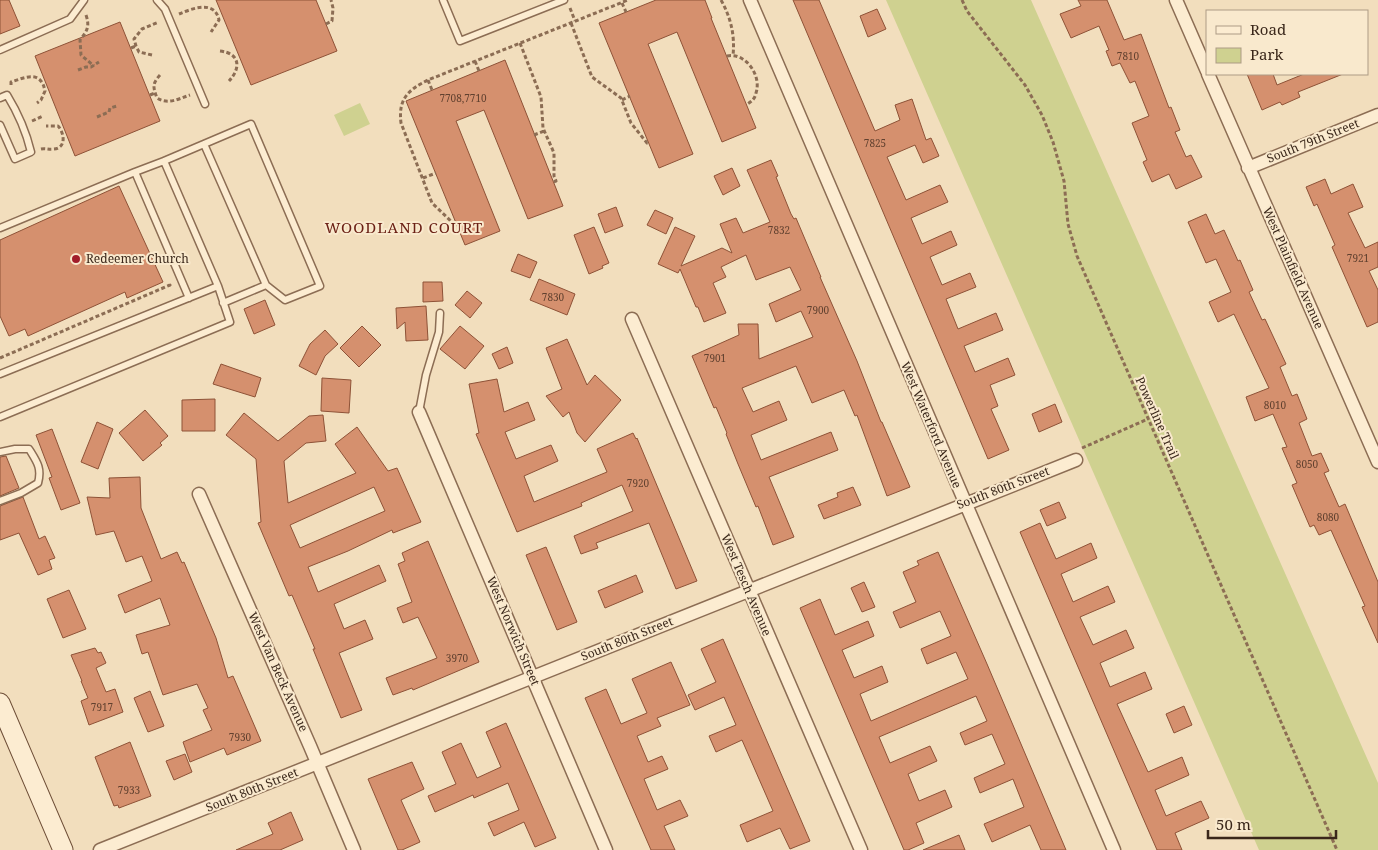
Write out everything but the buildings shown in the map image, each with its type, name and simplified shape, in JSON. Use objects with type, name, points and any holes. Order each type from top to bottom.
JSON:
[{"type":"street","name":"West Waterford Avenue","points":[[750,0],[1114,850]]},
{"type":"street","name":"West Plainfield Avenue","points":[[1176,0],[1206,70]]},
{"type":"street","name":"West Plainfield Avenue","points":[[1208,75],[1378,462]]},
{"type":"street","name":"South 79th Street","points":[[1248,168],[1378,115]]},
{"type":"street","name":"West Tesch Avenue","points":[[632,319],[860,850]]},
{"type":"street","name":"West Norwich Street","points":[[419,412],[606,850]]},
{"type":"street","name":"South 80th Street","points":[[100,850],[533,678],[964,503],[1076,460]]},
{"type":"street","name":"West Van Beck Avenue","points":[[199,494],[354,850]]},
{"type":"street","points":[[0,703],[63,850]]},
{"type":"lane","points":[[157,0],[165,9],[205,104]]},
{"type":"lane","points":[[443,0],[460,41],[564,0]]},
{"type":"lane","points":[[0,50],[70,19],[83,2]]},
{"type":"lane","points":[[0,98],[7,94],[14,105],[26,132],[31,152],[15,158],[0,125]]},
{"type":"lane","points":[[0,228],[251,124],[320,286],[285,300],[266,285],[204,144]]},
{"type":"lane","points":[[0,417],[230,322],[218,286],[164,161]]},
{"type":"lane","points":[[135,172],[189,298]]},
{"type":"lane","points":[[223,303],[266,285]]},
{"type":"lane","points":[[0,374],[218,286]]},
{"type":"lane","points":[[419,412],[426,375],[439,332],[440,313]]},
{"type":"lane","points":[[0,452],[29,449],[41,474],[38,483],[21,493],[0,501]]},
{"type":"path","points":[[326,24],[332,21],[333,16],[330,0]]},
{"type":"path","points":[[722,0],[729,10],[734,34],[733,56]]},
{"type":"path","name":"Powerline Trail","points":[[962,0],[967,11],[1025,85],[1042,115],[1054,142],[1064,181],[1068,224],[1077,256],[1337,850]]},
{"type":"path","points":[[456,223],[453,223],[432,203],[401,123],[402,102],[408,93],[416,86],[428,80],[624,1],[626,12]]},
{"type":"path","points":[[83,2],[88,23],[87,30],[80,40],[81,55],[94,66]]},
{"type":"path","points":[[198,6],[208,5],[219,13],[218,23],[211,32]]},
{"type":"path","points":[[571,23],[592,77],[622,100],[630,123],[649,143]]},
{"type":"path","points":[[142,29],[134,39],[136,46],[139,52],[152,55]]},
{"type":"path","points":[[520,44],[541,97],[544,131],[554,154],[554,176],[556,180],[554,182]]},
{"type":"path","points":[[131,48],[136,46]]},
{"type":"path","points":[[220,51],[231,53],[238,59],[236,72],[229,81]]},
{"type":"path","points":[[726,56],[742,58],[755,70],[756,93],[753,100],[746,105]]},
{"type":"path","points":[[475,61],[479,71]]},
{"type":"path","points":[[78,70],[94,66],[99,62]]},
{"type":"path","points":[[160,75],[153,84],[153,88],[157,98],[160,100],[171,102],[200,91]]},
{"type":"path","points":[[24,77],[36,77],[45,85],[44,95],[37,103]]},
{"type":"path","points":[[428,80],[432,90]]},
{"type":"path","points":[[150,95],[155,93]]},
{"type":"path","points":[[622,100],[630,96]]},
{"type":"path","points":[[97,117],[109,112],[110,108],[117,106]]},
{"type":"path","points":[[46,126],[58,126],[63,131],[64,138],[62,143],[54,149]]},
{"type":"path","points":[[534,135],[544,131]]},
{"type":"path","points":[[423,178],[436,173]]},
{"type":"path","points":[[0,358],[170,285],[167,280]]},
{"type":"path","points":[[1076,460],[1082,447],[1148,419]]},
{"type":"green space","points":[[886,0],[1031,0],[1378,783],[1378,850],[1259,850]]},
{"type":"green space","points":[[360,103],[370,124],[344,136],[334,115]]},
{"type":"place","name":"Redeemer Church","points":[[76,259]]},
{"type":"district","name":"WOODLAND COURT","points":[[404,228]]}]
